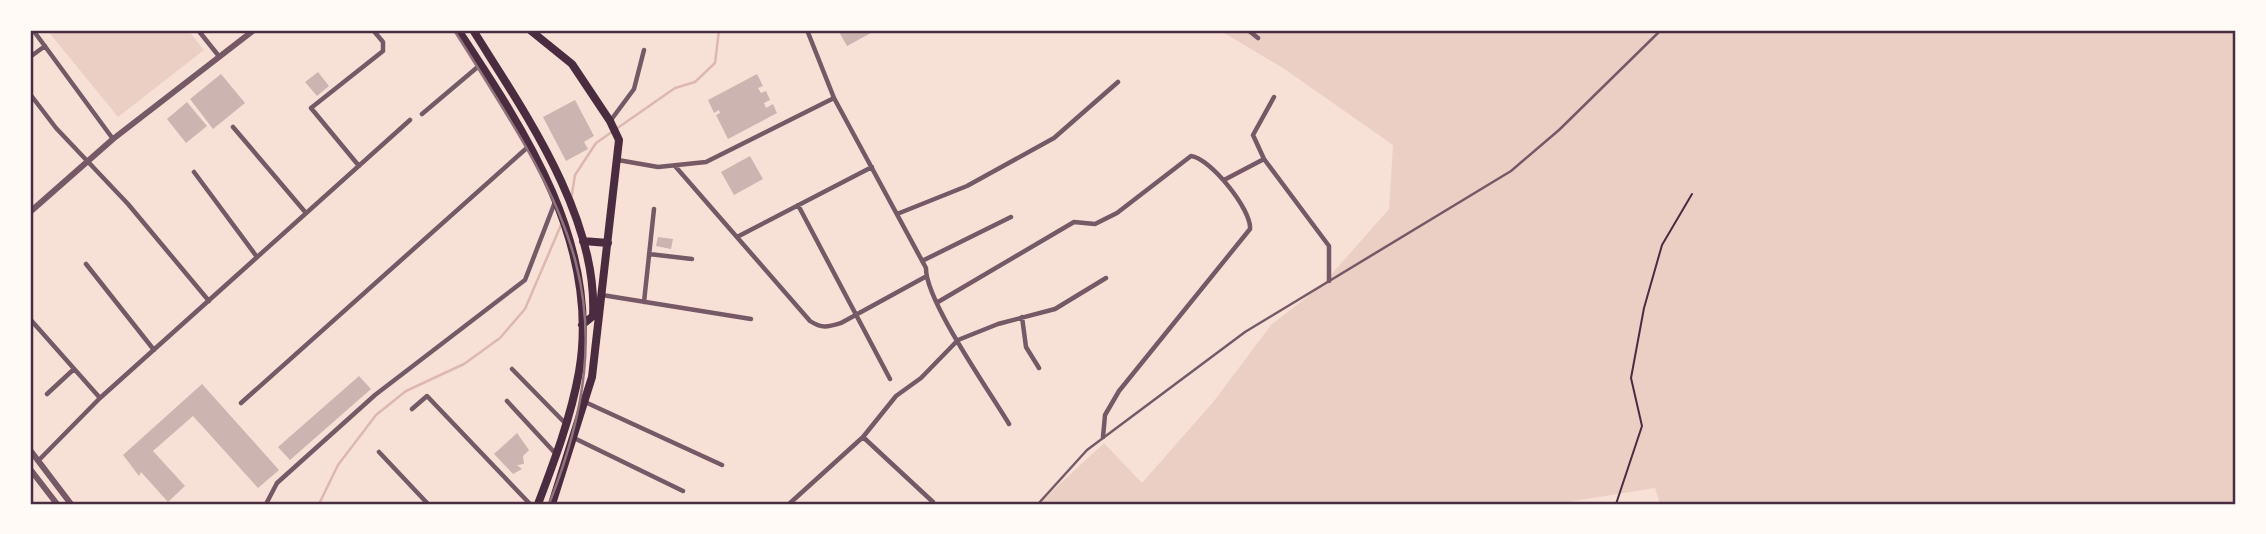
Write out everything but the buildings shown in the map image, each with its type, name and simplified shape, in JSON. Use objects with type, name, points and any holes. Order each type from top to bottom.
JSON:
[{"type":"main road","points":[[458,30],[482,63],[529,146],[571,236],[580,272],[582,325],[579,373],[538,504]]},
{"type":"main road","points":[[473,30],[541,145],[585,241],[594,299],[593,316],[582,325]]},
{"type":"main road","points":[[530,30],[572,64],[614,128],[618,160],[596,352],[575,438],[552,504]]},
{"type":"main road","points":[[571,236],[585,241],[608,243]]},
{"type":"street","points":[[33,30],[113,139]]},
{"type":"street","points":[[198,30],[218,55]]},
{"type":"street","points":[[30,212],[113,139],[218,55],[254,30]]},
{"type":"street","points":[[359,166],[311,108],[383,51],[383,43],[373,30]]},
{"type":"street","points":[[807,30],[834,97],[922,261],[938,302],[1009,424]]},
{"type":"street","points":[[1248,30],[1258,38]]},
{"type":"street","points":[[30,57],[45,46]]},
{"type":"street","points":[[614,128],[634,89],[644,50]]},
{"type":"street","points":[[422,114],[482,63]]},
{"type":"street","points":[[897,214],[967,186],[1054,138],[1118,82]]},
{"type":"street","points":[[30,94],[56,128],[90,160],[209,301]]},
{"type":"street","points":[[618,160],[659,167],[706,162],[834,97]]},
{"type":"street","points":[[1273,97],[1253,133],[1264,159],[1329,246],[1329,281]]},
{"type":"street","points":[[57,504],[30,468],[100,398],[410,120]]},
{"type":"street","points":[[233,127],[306,213]]},
{"type":"street","points":[[241,403],[529,146]]},
{"type":"street","points":[[938,302],[1074,222],[1096,224],[1117,213],[1191,156],[1199,157],[1224,180],[1250,219],[1250,229],[1119,391],[1105,415],[1103,437]]},
{"type":"street","points":[[1224,180],[1264,159]]},
{"type":"street","points":[[675,166],[810,321],[827,328],[855,316],[926,277]]},
{"type":"street","points":[[737,237],[872,167]]},
{"type":"street","points":[[194,172],[257,257]]},
{"type":"street","points":[[266,504],[277,483],[375,395],[525,280],[557,205]]},
{"type":"street","points":[[798,205],[890,379]]},
{"type":"street","points":[[644,302],[654,209]]},
{"type":"street","points":[[922,261],[1011,217]]},
{"type":"street","points":[[649,254],[692,259]]},
{"type":"street","points":[[86,264],[154,350]]},
{"type":"street","points":[[789,504],[863,437],[896,396],[921,378],[958,340],[990,326],[1055,309],[1106,278]]},
{"type":"street","points":[[602,295],[751,319]]},
{"type":"street","points":[[1022,317],[1023,338],[1031,358],[1039,368]]},
{"type":"street","points":[[30,318],[100,398]]},
{"type":"street","points":[[47,394],[74,369]]},
{"type":"street","points":[[512,369],[565,423]]},
{"type":"street","points":[[411,410],[427,396],[530,504]]},
{"type":"street","points":[[508,401],[555,453]]},
{"type":"street","points":[[585,402],[722,465]]},
{"type":"street","points":[[863,437],[933,502]]},
{"type":"street","points":[[575,438],[683,491]]},
{"type":"street","points":[[30,450],[71,504]]},
{"type":"street","points":[[379,452],[428,504]]},
{"type":"lane","points":[[1038,504],[1087,450],[1245,332],[1511,171],[1559,130],[1661,30]]},
{"type":"path","points":[[1616,504],[1642,426],[1631,379],[1644,308],[1662,245],[1692,194]]},
{"type":"shaded area","points":[[47,30],[188,30],[204,50],[118,117]]},
{"type":"shaded area","points":[[1219,30],[2236,30],[2236,504],[1660,504],[1655,488],[1555,504],[1038,504],[1104,443],[1142,483],[1214,401],[1271,325],[1321,286],[1389,209],[1393,145],[1283,68]]},
{"type":"waterway","points":[[571,200],[575,175],[596,143],[675,88],[695,82],[715,63],[719,30]]},
{"type":"waterway","points":[[319,504],[338,465],[376,415],[406,391],[464,364],[500,338],[525,309],[561,225]]},
{"type":"railway","points":[[454,30],[526,148],[554,201],[574,254],[584,309],[584,367],[573,431],[549,504]]}]
